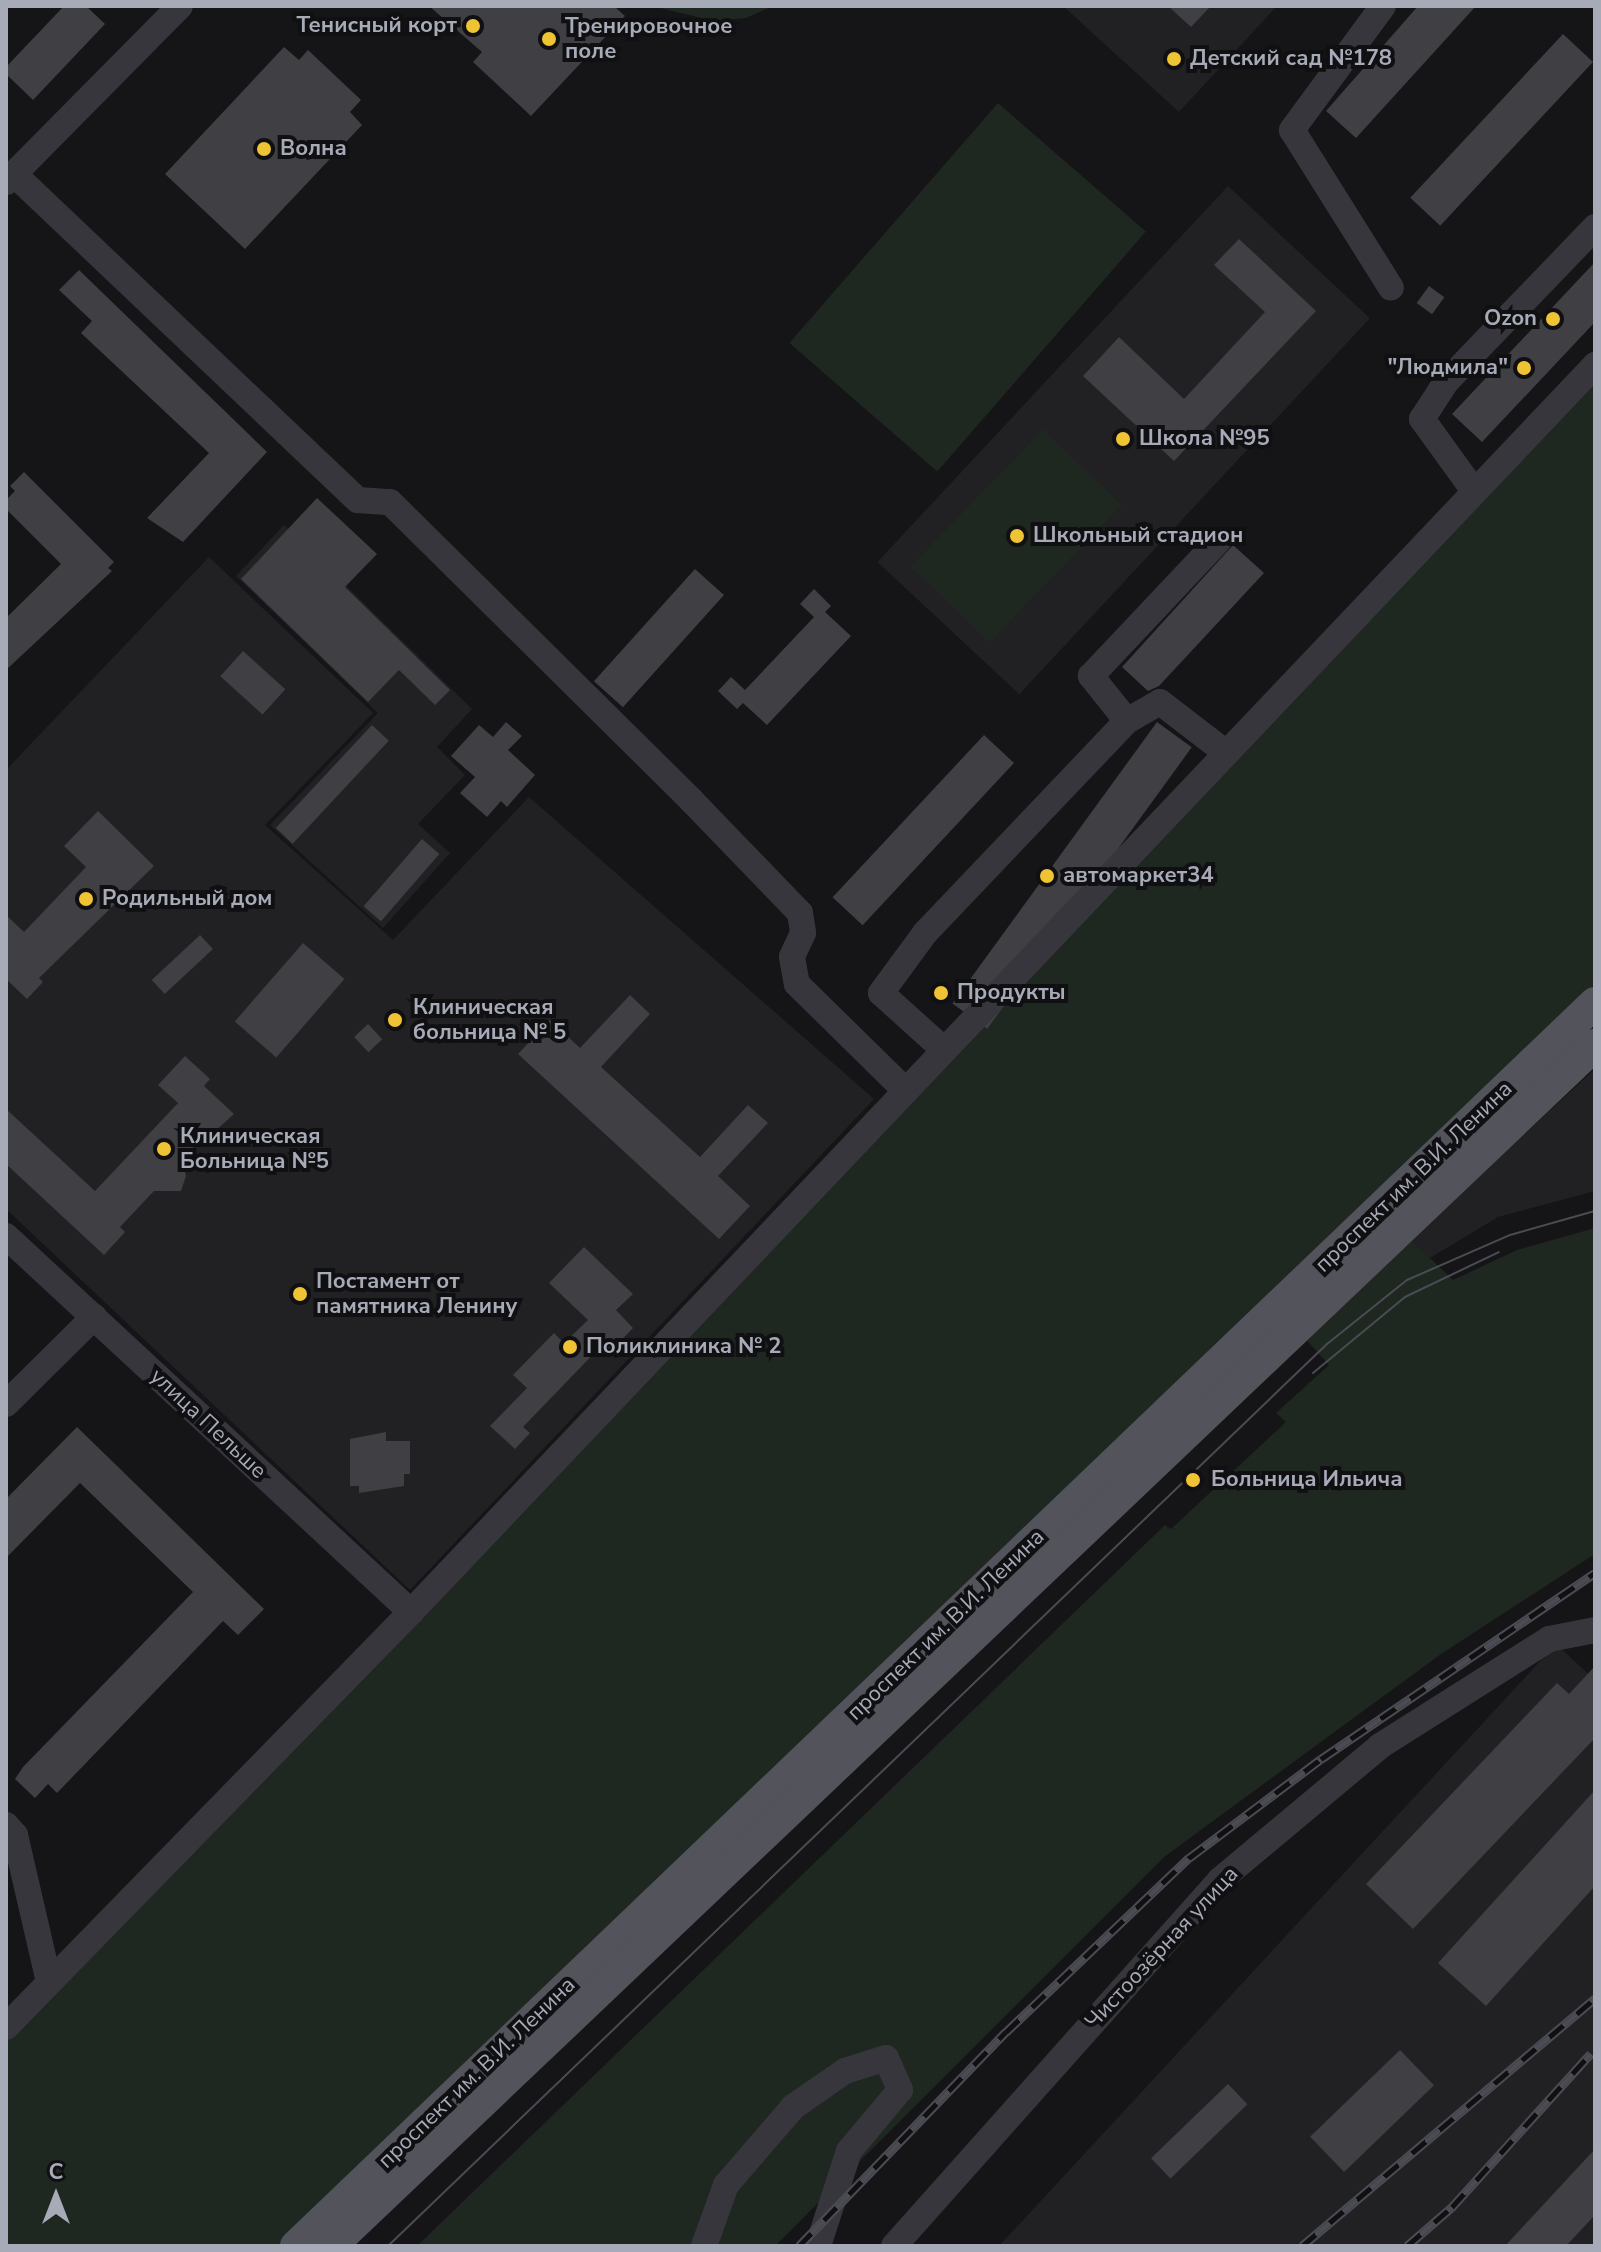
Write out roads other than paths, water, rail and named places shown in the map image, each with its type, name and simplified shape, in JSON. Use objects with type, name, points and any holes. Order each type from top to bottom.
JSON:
[{"type":"main road","name":"проспект им. В.И. Ленина","points":[[296,2246],[1595,1003]]},
{"type":"main road","name":"проспект им. В.И. Ленина","points":[[331,2246],[1595,1045]]},
{"type":"street","points":[[180,6],[10,178],[358,500],[375,497],[390,502],[691,800],[800,913],[803,933],[792,957],[797,984],[904,1089]]},
{"type":"street","points":[[1383,6],[1292,130],[1391,288]]},
{"type":"street","points":[[1474,491],[1422,419],[1446,382],[1595,227]]},
{"type":"street","points":[[6,2027],[411,1612],[942,1048],[1595,365]]},
{"type":"street","points":[[1127,721],[1091,676],[1218,541]]},
{"type":"street","points":[[942,1048],[881,993],[925,933],[1127,721],[1160,702],[1225,752]]},
{"type":"street","name":"улица Пельше","points":[[6,1236],[411,1612]]},
{"type":"street","points":[[6,1404],[94,1317]]},
{"type":"street","name":"Чистоозёрная улица","points":[[894,2246],[1220,1880],[1380,1746],[1549,1639],[1595,1630]]},
{"type":"street","points":[[6,1825],[15,1835],[49,1982]]},
{"type":"street","points":[[704,2246],[726,2185],[793,2107],[845,2071],[886,2058],[900,2090],[849,2151],[818,2246]]},
{"type":"tram line","points":[[388,2246],[1327,1344],[1407,1280],[1510,1235],[1595,1211]]},
{"type":"tram line","points":[[1313,1373],[1405,1297],[1499,1252]]},
{"type":"railway","points":[[799,2246],[1006,2032],[1189,1858],[1321,1759],[1595,1573]]},
{"type":"railway","points":[[1302,2246],[1595,1998]]},
{"type":"railway","points":[[1407,2246],[1452,2207],[1591,2053]]},
{"type":"place","name":"Тенисный корт","points":[[473,26]]},
{"type":"place","name":"Тренировочное поле","points":[[549,39]]},
{"type":"place","name":"Детский сад №178","points":[[1174,59]]},
{"type":"place","name":"Волна","points":[[264,149]]},
{"type":"place","name":"Ozon","points":[[1553,319]]},
{"type":"place","name":"\"Людмила\"","points":[[1524,368]]},
{"type":"place","name":"Школа №95","points":[[1123,439]]},
{"type":"place","name":"Школьный стадион","points":[[1017,536]]},
{"type":"place","name":"автомаркет34","points":[[1047,876]]},
{"type":"place","name":"Родильный дом","points":[[86,899]]},
{"type":"place","name":"Продукты","points":[[941,993]]},
{"type":"place","name":"Клиническая больница № 5","points":[[395,1020]]},
{"type":"place","name":"Клиническая Больница №5","points":[[164,1149]]},
{"type":"place","name":"Постамент от памятника Ленину","points":[[300,1294]]},
{"type":"place","name":"Поликлиника № 2","points":[[570,1347]]},
{"type":"place","name":"Больница Ильича","points":[[1193,1480]]}]
